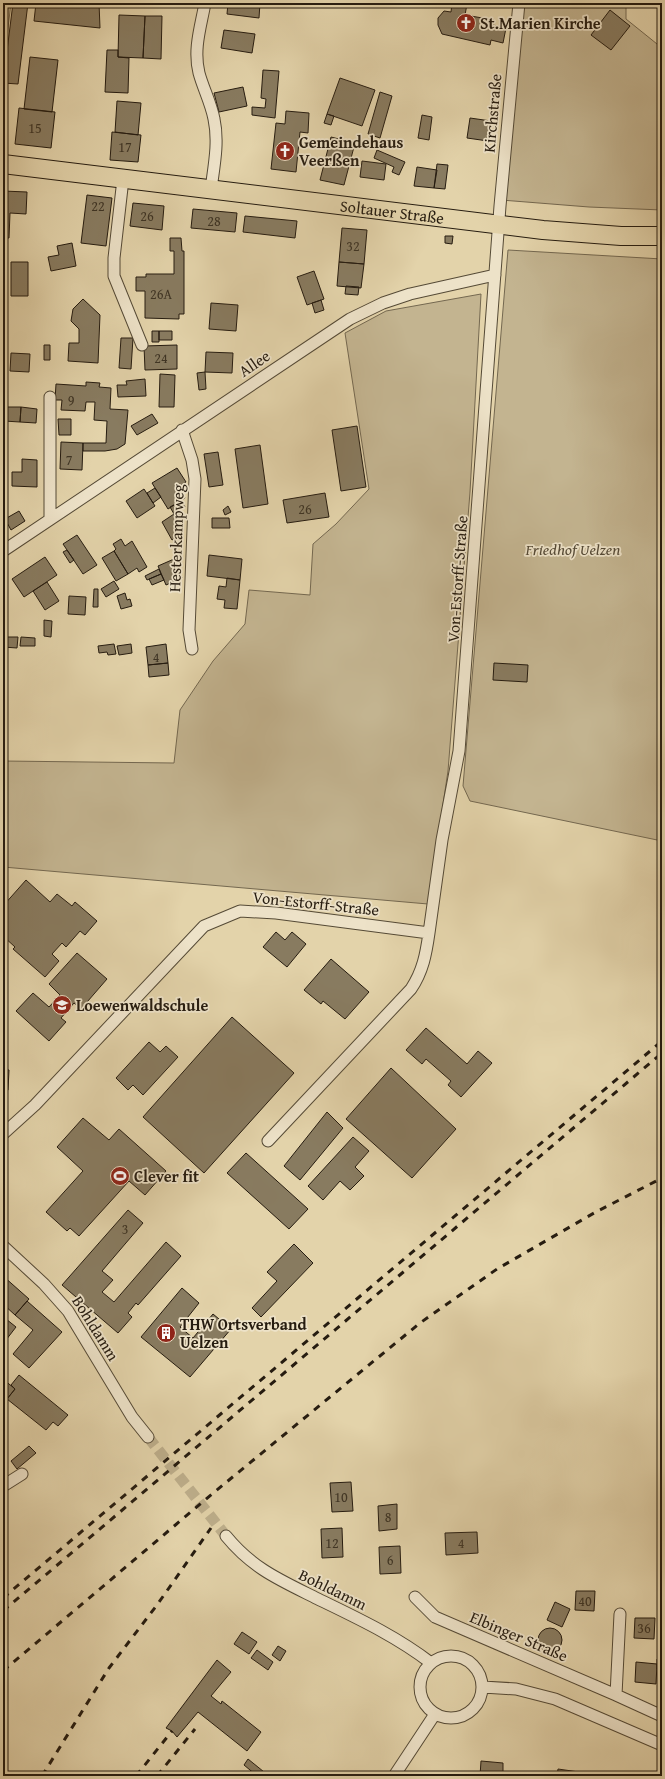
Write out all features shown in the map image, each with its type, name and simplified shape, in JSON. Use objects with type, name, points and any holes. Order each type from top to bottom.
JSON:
[{"type":"main road","name":"Soltauer Straße","points":[[3,164],[499,226],[582,234],[662,236]]},
{"type":"street","points":[[205,3],[198,41],[197,56],[199,72],[214,119],[217,143],[211,189]]},
{"type":"street","name":"Kirchstraße","points":[[499,226],[519,3]]},
{"type":"street","points":[[123,179],[114,258],[114,276],[142,345]]},
{"type":"street","name":"Von-Estorff-Straße","points":[[268,1141],[411,990],[420,977],[425,960],[442,840],[459,751],[499,226]]},
{"type":"street","name":"Allee","points":[[3,551],[350,319],[383,303],[410,294],[495,275]]},
{"type":"street","points":[[50,397],[50,519]]},
{"type":"street","name":"Hesterkampweg","points":[[182,430],[192,460],[195,479],[189,630],[192,648]]},
{"type":"street","name":"Von-Estorff-Straße","points":[[3,1134],[35,1105],[204,926],[240,912],[254,912],[276,913],[430,932]]},
{"type":"street","name":"Bohldamm","points":[[3,1246],[44,1284],[68,1311],[132,1417],[148,1437]]},
{"type":"street","points":[[3,1486],[22,1474]]},
{"type":"street","name":"Bohldamm","points":[[226,1536],[238,1550],[256,1566],[277,1579],[403,1642],[431,1663]]},
{"type":"street","name":"Elbinger Straße","points":[[415,1598],[435,1617],[662,1716]]},
{"type":"street","points":[[616,1695],[620,1614]]},
{"type":"street","points":[[446,1656],[456,1656],[467,1660],[475,1667],[481,1676],[482,1687],[481,1696],[477,1705],[470,1712],[462,1716],[448,1718],[435,1714],[426,1707],[421,1697],[419,1687],[421,1676],[427,1666],[435,1659],[446,1656]]},
{"type":"street","points":[[482,1687],[516,1689],[555,1700],[662,1745]]},
{"type":"street","points":[[394,1776],[435,1714]]},
{"type":"green space","points":[[3,3],[11,3],[3,69]]},
{"type":"green space","points":[[523,3],[626,3],[626,19],[662,48],[662,210],[589,207],[501,200]]},
{"type":"green space","name":"Friedhof Uelzen","points":[[508,250],[662,259],[662,841],[470,801],[463,786]]},
{"type":"green space","points":[[481,294],[470,492],[448,771],[428,904],[3,867],[3,761],[174,763],[180,710],[213,661],[245,624],[249,590],[310,595],[313,544],[336,524],[369,489],[345,333],[386,311]]},
{"type":"building","points":[[13,3],[28,3],[18,84],[3,83]]},
{"type":"building","points":[[36,3],[99,3],[100,28],[34,21]]},
{"type":"building","points":[[228,3],[260,3],[259,18],[227,14]]},
{"type":"building","name":"St.Marien Kirche","points":[[452,3],[467,4],[465,15],[494,20],[493,25],[506,28],[503,43],[491,40],[490,45],[442,34],[438,25],[438,18],[444,11],[451,12]]},
{"type":"building","points":[[610,10],[630,26],[611,50],[591,35]]},
{"type":"building","points":[[119,15],[145,16],[143,58],[118,57]]},
{"type":"building","points":[[145,16],[162,16],[161,59],[143,58]]},
{"type":"building","points":[[224,30],[255,34],[252,53],[221,48]]},
{"type":"building","points":[[107,50],[118,50],[118,57],[129,58],[128,93],[105,92]]},
{"type":"building","points":[[30,57],[58,60],[52,112],[24,109]]},
{"type":"building","points":[[263,70],[279,71],[275,118],[252,115],[252,107],[265,108],[266,99],[261,98]]},
{"type":"building","points":[[340,78],[375,90],[362,126],[327,114]]},
{"type":"building","points":[[243,87],[247,106],[219,112],[214,93]]},
{"type":"building","points":[[380,92],[392,96],[380,138],[368,134]]},
{"type":"building","points":[[117,101],[141,103],[138,135],[115,132]]},
{"type":"building","points":[[19,108],[55,112],[51,148],[15,144]]},
{"type":"building","name":"Gemeindehaus Veerßen","points":[[286,111],[309,113],[308,133],[300,132],[296,172],[271,169],[276,123],[285,124]]},
{"type":"building","points":[[327,114],[334,116],[331,125],[324,123]]},
{"type":"building","points":[[422,115],[432,117],[429,140],[418,138]]},
{"type":"building","points":[[470,118],[491,121],[488,141],[467,138]]},
{"type":"building","points":[[112,132],[141,135],[138,162],[110,160]]},
{"type":"building","points":[[331,137],[355,143],[344,185],[320,180]]},
{"type":"building","points":[[377,150],[405,162],[399,175],[392,172],[394,167],[374,158]]},
{"type":"building","points":[[362,161],[386,164],[384,180],[360,177]]},
{"type":"building","points":[[437,164],[448,165],[445,189],[434,188]]},
{"type":"building","points":[[417,167],[437,170],[434,188],[414,186]]},
{"type":"building","points":[[3,191],[27,192],[26,214],[10,213],[9,238],[3,238]]},
{"type":"building","points":[[87,195],[112,198],[106,246],[81,243]]},
{"type":"building","points":[[133,203],[164,206],[162,230],[130,226]]},
{"type":"building","points":[[193,209],[237,213],[235,232],[191,228]]},
{"type":"building","points":[[245,216],[297,221],[295,238],[243,232]]},
{"type":"building","points":[[342,228],[367,230],[364,264],[339,262]]},
{"type":"building","points":[[445,236],[453,236],[452,244],[445,243]]},
{"type":"building","points":[[170,238],[181,238],[182,251],[184,251],[184,314],[179,314],[179,319],[145,318],[145,291],[136,291],[136,277],[146,277],[146,274],[174,274],[174,251],[170,251]]},
{"type":"building","points":[[72,243],[76,266],[51,271],[48,257],[59,255],[57,246]]},
{"type":"building","points":[[11,262],[28,262],[28,296],[11,296]]},
{"type":"building","points":[[339,262],[364,264],[361,288],[337,286]]},
{"type":"building","points":[[314,271],[324,299],[307,305],[297,277]]},
{"type":"building","points":[[346,286],[359,287],[358,295],[345,294]]},
{"type":"building","points":[[83,299],[100,315],[98,363],[68,361],[69,343],[79,343],[79,329],[71,321],[73,309]]},
{"type":"building","points":[[321,300],[324,310],[315,313],[312,303]]},
{"type":"building","points":[[211,303],[238,305],[236,331],[209,329]]},
{"type":"building","points":[[152,331],[159,331],[159,342],[152,342]]},
{"type":"building","points":[[159,331],[172,331],[172,340],[159,340]]},
{"type":"building","points":[[121,338],[133,338],[131,369],[119,368]]},
{"type":"building","points":[[44,345],[50,345],[50,360],[44,360]]},
{"type":"building","points":[[177,345],[177,369],[145,370],[144,346]]},
{"type":"building","points":[[206,352],[233,353],[232,373],[205,372]]},
{"type":"building","points":[[11,353],[30,354],[29,372],[10,371]]},
{"type":"building","points":[[205,372],[206,389],[199,390],[197,373]]},
{"type":"building","points":[[160,374],[175,375],[174,407],[159,407]]},
{"type":"building","points":[[145,379],[146,396],[118,397],[117,385],[127,385],[126,381]]},
{"type":"building","points":[[86,382],[100,383],[99,387],[111,388],[110,409],[128,410],[125,444],[117,449],[105,451],[83,451],[83,443],[106,443],[107,421],[94,420],[95,402],[86,402],[85,411],[61,410],[62,400],[55,400],[56,384],[86,386]]},
{"type":"building","points":[[3,403],[5,403],[4,419],[3,419]]},
{"type":"building","points":[[5,407],[21,407],[20,422],[4,421]]},
{"type":"building","points":[[21,407],[37,409],[36,423],[20,422]]},
{"type":"building","points":[[152,414],[158,423],[137,435],[131,426]]},
{"type":"building","points":[[58,419],[71,419],[71,435],[59,435]]},
{"type":"building","points":[[357,426],[366,487],[341,491],[332,430]]},
{"type":"building","points":[[61,442],[83,443],[82,470],[60,469]]},
{"type":"building","points":[[260,445],[268,504],[243,508],[235,449]]},
{"type":"building","points":[[218,452],[223,485],[209,487],[204,454]]},
{"type":"building","points":[[22,459],[37,460],[37,487],[12,486],[12,472],[22,472]]},
{"type":"building","points":[[177,468],[186,482],[178,487],[185,498],[168,509],[152,483]]},
{"type":"building","points":[[155,488],[161,497],[153,503],[147,493]]},
{"type":"building","points":[[144,489],[155,506],[137,518],[126,501]]},
{"type":"building","points":[[325,493],[329,517],[287,523],[283,500]]},
{"type":"building","points":[[181,501],[185,507],[179,511],[184,519],[177,523],[183,533],[172,540],[162,522],[174,514],[170,507]]},
{"type":"building","points":[[228,506],[231,512],[225,515],[223,510]]},
{"type":"building","points":[[19,511],[25,521],[11,530],[5,519]]},
{"type":"building","points":[[212,518],[229,518],[230,528],[212,528]]},
{"type":"building","points":[[77,535],[97,565],[83,574],[63,544]]},
{"type":"building","points":[[121,539],[125,546],[132,541],[147,567],[139,572],[137,568],[128,574],[114,551],[116,549],[113,544]]},
{"type":"building","points":[[67,550],[74,560],[70,563],[63,552]]},
{"type":"building","points":[[114,551],[128,574],[116,581],[102,558]]},
{"type":"building","points":[[209,555],[242,559],[240,580],[207,576]]},
{"type":"building","points":[[45,557],[57,575],[24,597],[12,579]]},
{"type":"building","points":[[174,559],[182,578],[166,585],[158,566]]},
{"type":"building","points":[[159,569],[161,574],[147,580],[145,576]]},
{"type":"building","points":[[161,574],[164,580],[152,585],[149,579]]},
{"type":"building","points":[[227,578],[240,580],[237,609],[224,608],[225,600],[217,599],[219,586],[226,587]]},
{"type":"building","points":[[114,581],[119,589],[106,597],[101,589]]},
{"type":"building","points":[[47,582],[59,601],[45,610],[33,591]]},
{"type":"building","points":[[94,589],[98,589],[98,607],[93,607]]},
{"type":"building","points":[[125,593],[127,600],[130,599],[132,606],[121,609],[117,596]]},
{"type":"building","points":[[69,596],[86,597],[85,615],[68,614]]},
{"type":"building","points":[[44,620],[52,621],[51,637],[44,636]]},
{"type":"building","points":[[4,637],[18,637],[17,648],[3,647]]},
{"type":"building","points":[[21,637],[35,638],[35,646],[20,646]]},
{"type":"building","points":[[114,644],[116,654],[108,655],[107,652],[99,653],[98,646]]},
{"type":"building","points":[[131,644],[132,653],[119,655],[117,646]]},
{"type":"building","points":[[166,644],[168,663],[148,665],[146,647]]},
{"type":"building","points":[[3,657],[6,657],[5,676],[3,676]]},
{"type":"building","points":[[168,663],[169,675],[149,677],[148,665]]},
{"type":"building","points":[[494,663],[528,665],[527,682],[493,680]]},
{"type":"building","points":[[3,719],[5,719],[4,751],[3,751]]},
{"type":"building","points":[[26,880],[50,902],[57,894],[72,906],[75,902],[97,921],[85,935],[80,931],[66,947],[62,943],[52,954],[59,961],[45,977],[13,949],[15,947],[3,936],[3,906]]},
{"type":"building","points":[[276,932],[285,940],[292,932],[306,944],[287,967],[263,947]]},
{"type":"building","points":[[77,953],[107,979],[81,1009],[74,1003],[61,1018],[66,1022],[49,1041],[16,1011],[33,993],[49,1007],[60,995],[49,984]]},
{"type":"building","points":[[331,959],[369,992],[345,1019],[323,1001],[321,1004],[304,990]]},
{"type":"building","points":[[232,1017],[294,1073],[204,1173],[143,1117]]},
{"type":"building","points":[[426,1028],[467,1064],[478,1051],[492,1063],[461,1097],[448,1085],[451,1081],[426,1059],[422,1064],[406,1050]]},
{"type":"building","points":[[149,1042],[160,1052],[166,1046],[178,1057],[143,1095],[133,1085],[128,1090],[116,1078]]},
{"type":"building","points":[[391,1068],[456,1129],[412,1178],[346,1119]]},
{"type":"building","points":[[3,1069],[9,1070],[8,1090],[3,1096]]},
{"type":"building","points":[[327,1112],[343,1128],[300,1180],[284,1166]]},
{"type":"building","name":"Clever fit","points":[[83,1118],[109,1140],[119,1129],[166,1171],[145,1195],[129,1181],[79,1236],[70,1228],[67,1231],[46,1212],[83,1171],[57,1147]]},
{"type":"building","points":[[353,1137],[369,1151],[355,1167],[364,1176],[350,1190],[340,1181],[323,1200],[308,1186]]},
{"type":"building","points":[[246,1153],[308,1209],[289,1229],[227,1173]]},
{"type":"building","points":[[128,1210],[143,1223],[102,1271],[113,1280],[102,1292],[114,1302],[166,1242],[181,1256],[138,1305],[136,1303],[128,1313],[132,1317],[118,1333],[62,1285]]},
{"type":"building","points":[[294,1244],[313,1263],[261,1317],[252,1308],[277,1281],[267,1272]]},
{"type":"building","points":[[3,1276],[29,1299],[15,1315],[3,1304]]},
{"type":"building","name":"THW Ortsverband Uelzen","points":[[182,1288],[199,1303],[180,1327],[193,1338],[213,1314],[231,1329],[190,1377],[141,1337]]},
{"type":"building","points":[[27,1301],[62,1332],[29,1368],[13,1354],[33,1330],[15,1315]]},
{"type":"building","points":[[6,1319],[16,1327],[6,1340],[3,1337],[3,1322]]},
{"type":"building","points":[[19,1375],[68,1415],[58,1426],[53,1422],[46,1430],[7,1399],[15,1389],[11,1385]]},
{"type":"building","points":[[3,1379],[15,1389],[3,1404]]},
{"type":"building","points":[[29,1446],[36,1453],[17,1469],[11,1461]]},
{"type":"building","points":[[351,1482],[353,1511],[332,1512],[330,1483]]},
{"type":"building","points":[[397,1504],[397,1529],[379,1531],[378,1506]]},
{"type":"building","points":[[342,1528],[343,1557],[322,1558],[321,1529]]},
{"type":"building","points":[[477,1532],[478,1553],[446,1555],[445,1533]]},
{"type":"building","points":[[400,1546],[401,1573],[380,1574],[379,1547]]},
{"type":"building","points":[[576,1591],[595,1591],[594,1611],[575,1610]]},
{"type":"building","points":[[555,1602],[570,1609],[562,1627],[547,1620]]},
{"type":"building","points":[[635,1618],[655,1618],[654,1639],[634,1638]]},
{"type":"building","points":[[550,1628],[559,1631],[562,1640],[559,1649],[550,1652],[541,1649],[538,1640],[541,1631]]},
{"type":"building","points":[[242,1632],[257,1642],[249,1654],[234,1644]]},
{"type":"building","points":[[278,1646],[286,1651],[280,1661],[272,1655]]},
{"type":"building","points":[[257,1650],[273,1662],[268,1670],[251,1658]]},
{"type":"building","points":[[657,1659],[662,1660],[662,1669],[657,1669]]},
{"type":"building","points":[[217,1660],[231,1672],[211,1696],[221,1704],[222,1701],[261,1732],[247,1751],[198,1712],[177,1737],[172,1731],[166,1728]]},
{"type":"building","points":[[636,1662],[657,1664],[656,1684],[635,1682]]},
{"type":"building","points":[[248,1759],[269,1776],[255,1776],[256,1775],[244,1765]]},
{"type":"building","points":[[481,1761],[503,1763],[503,1776],[480,1776]]},
{"type":"building","points":[[558,1769],[579,1772],[579,1776],[557,1776]]},
{"type":"tunnel","points":[[148,1437],[226,1536]]},
{"type":"railway","points":[[3,1598],[662,1041]]},
{"type":"railway","points":[[3,1611],[662,1053]]},
{"type":"railway","points":[[3,1671],[212,1494],[420,1323],[497,1269],[594,1213],[662,1178]]},
{"type":"railway","points":[[42,1776],[109,1668],[157,1605],[211,1528]]},
{"type":"railway","points":[[157,1776],[195,1729]]},
{"type":"railway","points":[[136,1776],[172,1731]]},
{"type":"place","name":"St.Marien Kirche","points":[[466,23]]},
{"type":"place","name":"Gemeindehaus Veerßen","points":[[285,151]]},
{"type":"place","name":"Loewenwaldschule","points":[[62,1005]]},
{"type":"place","name":"Clever fit","points":[[120,1176]]},
{"type":"place","name":"THW Ortsverband Uelzen","points":[[166,1333]]}]
